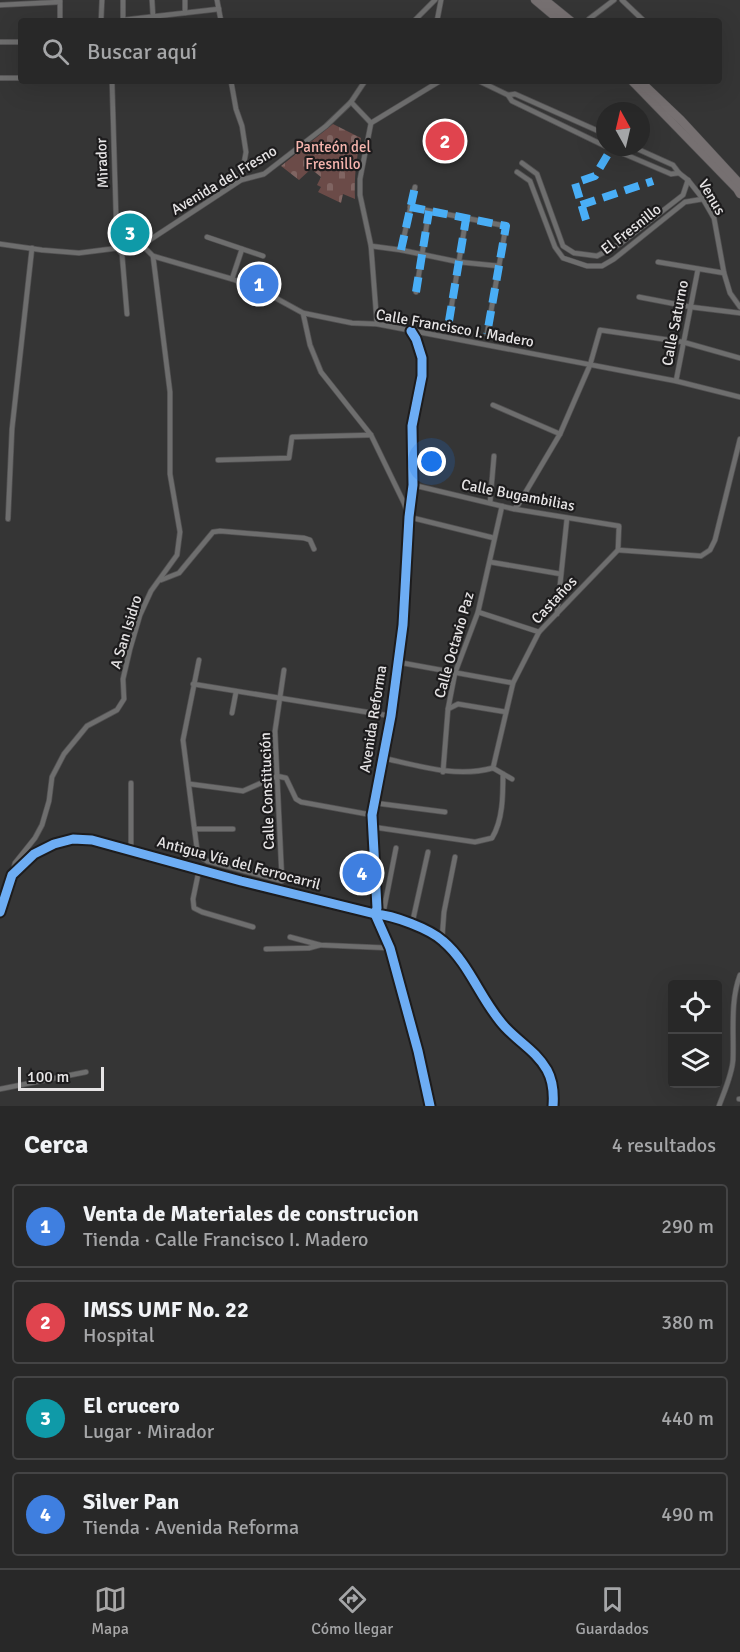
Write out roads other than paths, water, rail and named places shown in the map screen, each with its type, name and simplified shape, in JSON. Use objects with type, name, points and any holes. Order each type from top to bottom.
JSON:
[{"type":"main road","points":[[535,0],[556,18]]},
{"type":"main road","points":[[545,0],[567,18]]},
{"type":"main road","points":[[635,84],[740,194]]},
{"type":"main road","points":[[643,84],[681,120],[740,184]]},
{"type":"street","points":[[101,18],[102,0]]},
{"type":"street","points":[[123,0],[123,18]]},
{"type":"street","points":[[152,0],[153,16]]},
{"type":"street","points":[[185,0],[185,14]]},
{"type":"street","points":[[217,0],[220,18]]},
{"type":"street","points":[[417,18],[435,0]]},
{"type":"street","points":[[438,18],[441,0]]},
{"type":"street","points":[[592,18],[614,0]]},
{"type":"street","points":[[622,0],[641,18]]},
{"type":"street","points":[[0,5],[60,1],[60,18]]},
{"type":"street","points":[[138,18],[219,9]]},
{"type":"street","points":[[0,42],[18,42]]},
{"type":"street","points":[[0,78],[18,78]]},
{"type":"street","name":"Mirador","points":[[112,84],[117,248],[122,254],[127,314]]},
{"type":"street","points":[[232,84],[246,152],[241,180]]},
{"type":"street","name":"Avenida del Fresno","points":[[142,245],[241,180],[264,174],[326,126],[351,102],[363,84]]},
{"type":"street","points":[[377,324],[371,246],[360,195],[360,179],[367,137],[371,123],[435,84]]},
{"type":"street","points":[[485,84],[508,95],[512,101],[596,141]]},
{"type":"street","points":[[508,95],[515,94],[596,130]]},
{"type":"street","points":[[351,102],[371,123]]},
{"type":"street","name":"Venus","points":[[650,155],[673,165],[703,199],[714,218],[724,273],[730,292],[740,307]]},
{"type":"street","points":[[629,156],[671,174],[679,173]]},
{"type":"street","points":[[517,172],[530,181],[555,247],[563,258],[568,249],[563,246],[537,174],[522,163]]},
{"type":"street","points":[[686,202],[683,195],[688,180]]},
{"type":"street","points":[[401,250],[415,187]]},
{"type":"street","name":"El Fresnillo","points":[[568,249],[574,253],[597,255],[620,244],[683,195]]},
{"type":"street","name":"El Fresnillo","points":[[563,258],[587,266],[603,266],[686,202],[703,199]]},
{"type":"street","points":[[410,207],[506,226],[487,334]]},
{"type":"street","name":"Calle Francisco I. Madero","points":[[416,292],[429,211]]},
{"type":"street","points":[[449,321],[466,219]]},
{"type":"street","points":[[207,237],[263,256]]},
{"type":"street","points":[[0,244],[79,253],[142,245]]},
{"type":"street","name":"Calle Francisco I. Madero","points":[[142,245],[153,256],[261,290],[303,313],[352,323],[377,324],[676,381],[740,397]]},
{"type":"street","points":[[371,246],[459,262],[499,266]]},
{"type":"street","points":[[8,519],[12,429],[32,248]]},
{"type":"street","points":[[232,279],[242,249]]},
{"type":"street","name":"A San Isidro","points":[[12,875],[15,863],[42,825],[49,801],[52,777],[64,754],[87,726],[117,710],[124,699],[123,679],[144,607],[151,591],[177,555],[180,532],[170,474],[170,392],[153,256]]},
{"type":"street","points":[[658,261],[724,273]]},
{"type":"street","name":"Calle Saturno","points":[[676,381],[698,269]]},
{"type":"street","points":[[639,297],[740,313]]},
{"type":"street","points":[[303,313],[310,345],[321,372],[371,435],[409,517],[494,538]]},
{"type":"street","points":[[514,509],[560,434],[590,365],[600,330],[683,342],[740,358]]},
{"type":"street","name":"Avenida Reforma","points":[[411,331],[422,358],[422,376],[412,426],[413,485],[403,626],[391,716],[372,815],[377,908],[375,914],[390,948],[418,1051],[430,1106]]},
{"type":"street","points":[[493,405],[560,434]]},
{"type":"street","points":[[218,460],[289,458],[292,437],[371,435]]},
{"type":"street","points":[[618,550],[700,556],[710,550],[715,540],[740,439]]},
{"type":"street","points":[[490,503],[494,456]]},
{"type":"street","name":"Calle Bugambilias","points":[[413,485],[514,509],[619,526],[618,550]]},
{"type":"street","name":"Calle Octavio Paz","points":[[443,772],[448,709],[455,673],[478,612],[502,506]]},
{"type":"street","points":[[557,614],[567,518]]},
{"type":"street","points":[[158,581],[178,573],[213,532],[304,538],[310,540],[314,549]]},
{"type":"street","name":"Castaños","points":[[493,768],[513,683],[539,632],[618,550]]},
{"type":"street","points":[[490,562],[561,574]]},
{"type":"street","points":[[478,612],[539,632]]},
{"type":"street","points":[[198,660],[183,740],[200,857],[207,861],[244,870],[241,881]]},
{"type":"street","points":[[398,662],[513,683]]},
{"type":"street","name":"Calle Constitución","points":[[244,870],[282,881],[275,731],[284,670]]},
{"type":"street","points":[[193,684],[391,716]]},
{"type":"street","points":[[232,713],[237,692]]},
{"type":"street","points":[[448,709],[458,704],[506,712]]},
{"type":"street","points":[[383,758],[443,772],[480,772],[493,768],[512,779]]},
{"type":"street","points":[[373,827],[475,842],[492,838],[500,818],[503,774]]},
{"type":"street","points":[[190,784],[243,791],[277,776],[286,778],[296,799],[302,802],[372,815]]},
{"type":"street","points":[[131,783],[131,850]]},
{"type":"street","points":[[375,803],[445,812]]},
{"type":"street","points":[[195,829],[233,829]]},
{"type":"street","name":"Antigua Vía del Ferrocarril","points":[[0,912],[12,875],[34,854],[54,844],[73,839],[92,840],[241,881],[375,914],[383,914],[412,924],[442,939],[460,959],[482,996],[506,1027],[538,1056],[549,1073],[554,1090],[553,1106]]},
{"type":"street","points":[[383,914],[396,848]]},
{"type":"street","points":[[412,924],[428,852]]},
{"type":"street","points":[[442,939],[444,912],[455,856]]},
{"type":"street","points":[[199,870],[193,899],[194,908],[254,927]]},
{"type":"street","points":[[375,876],[390,878]]},
{"type":"street","points":[[290,937],[320,945],[390,948]]},
{"type":"street","points":[[266,949],[309,948],[320,945]]},
{"type":"street","points":[[719,1106],[733,1062],[732,1041],[737,983],[740,975]]},
{"type":"street","points":[[732,1041],[740,1046]]},
{"type":"street","points":[[0,1089],[86,1072]]},
{"type":"place","name":"IMSS UMF No. 22","points":[[445,141]]},
{"type":"place","name":"El crucero","points":[[130,233]]},
{"type":"place","name":"Venta de Materiales de construcion","points":[[259,284]]},
{"type":"place","name":"Silver Pan","points":[[362,873]]},
{"type":"park label","name":"Panteón del Fresnillo","points":[[333,156]]}]
